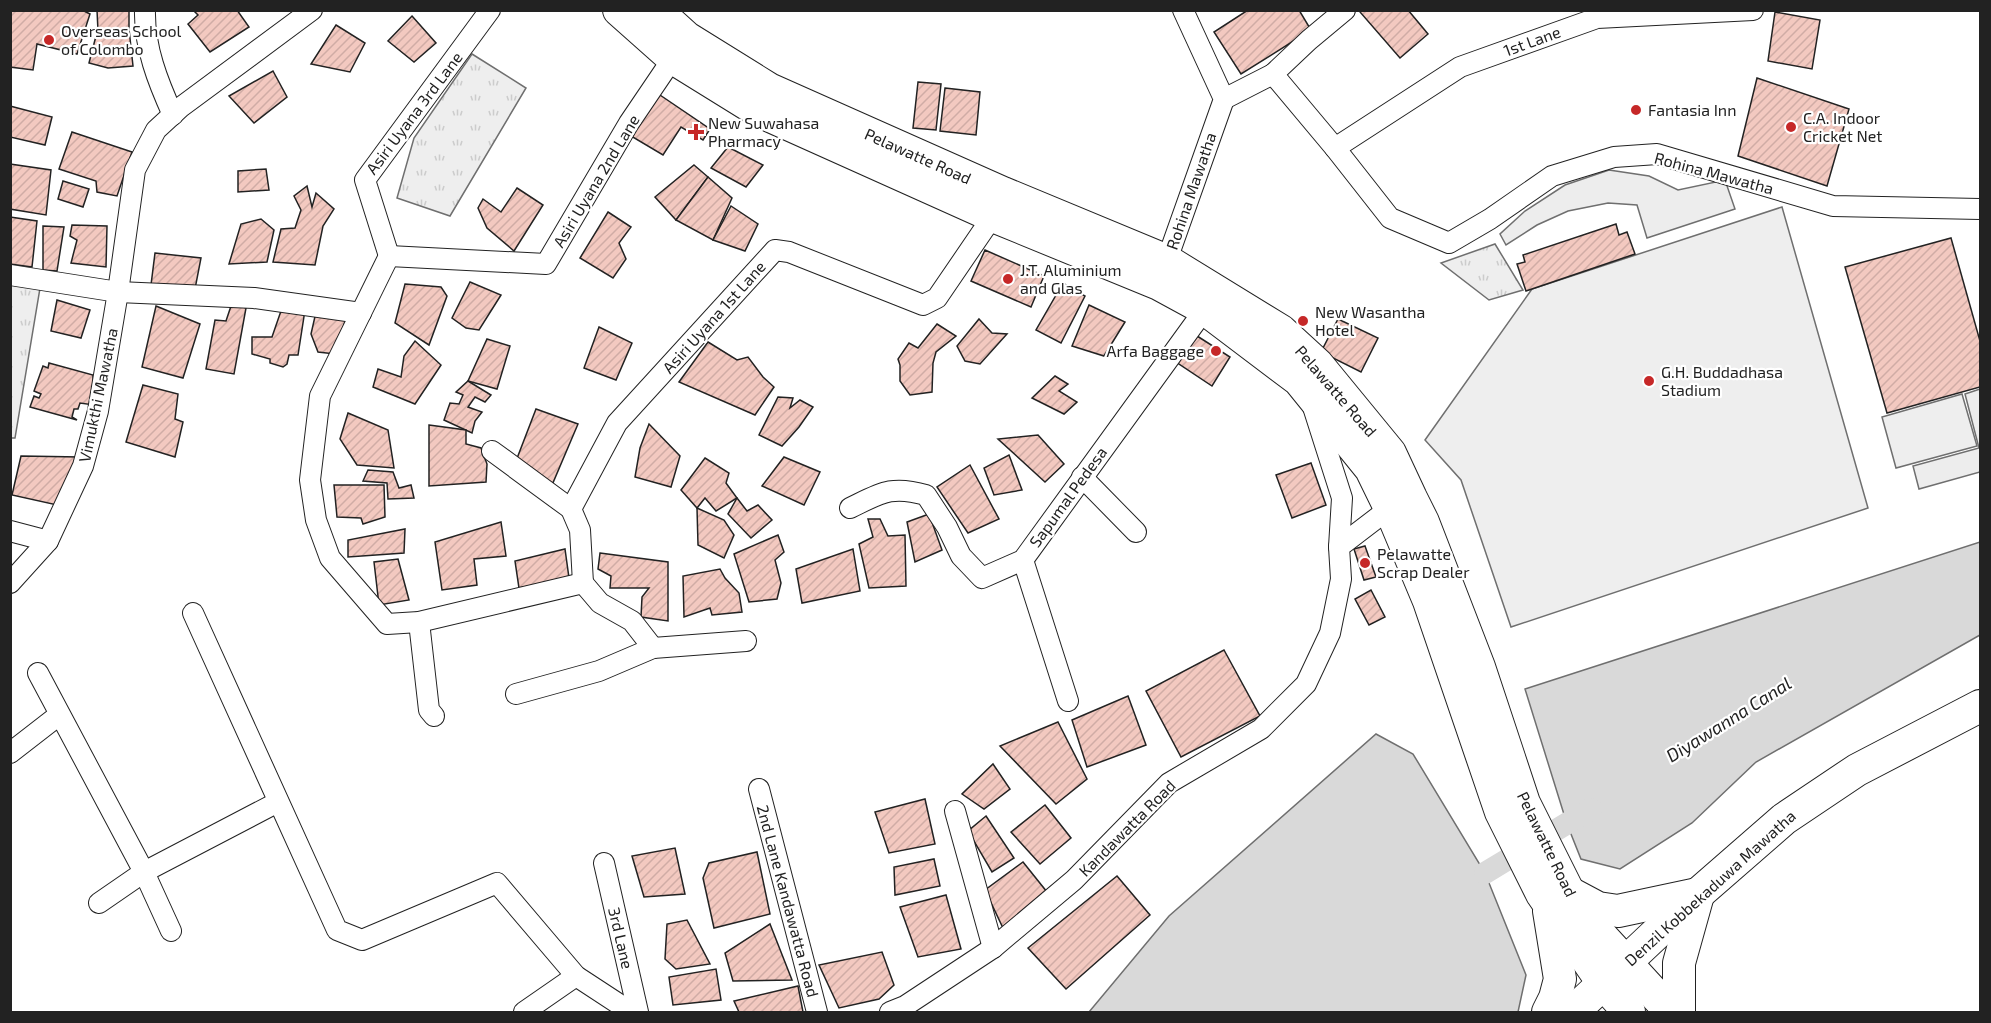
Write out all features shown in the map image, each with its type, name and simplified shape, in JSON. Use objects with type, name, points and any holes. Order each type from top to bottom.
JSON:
[{"type":"main road","name":"Pelawatte Road","points":[[619,10],[673,58],[757,110],[1163,272],[1281,331],[1317,363],[1390,453],[1401,503],[1429,601],[1512,807],[1555,893],[1614,973],[1629,1012]]},
{"type":"main road","name":"Pelawatte Road","points":[[656,10],[687,38],[768,88],[998,205]]},
{"type":"main road","name":"Pelawatte Road","points":[[1163,272],[1205,309],[1299,380],[1401,503]]},
{"type":"main road","name":"Denzil Kobbekaduwa Mawatha","points":[[1573,1012],[1698,894],[1784,819],[1857,770],[1980,706]]},
{"type":"main road","points":[[1548,1012],[1560,979],[1555,893],[1598,908],[1618,911],[1698,894],[1679,963],[1679,1012]]},
{"type":"main road","name":"Pelawatte Road","points":[[1614,973],[1671,1012]]},
{"type":"street","points":[[145,10],[145,27],[158,84],[173,115]]},
{"type":"street","name":"Vimukthi Mawatha","points":[[10,584],[48,541],[83,466],[98,411],[135,170],[156,130],[312,10]]},
{"type":"street","name":"Asiri Uyana 3rd Lane","points":[[390,256],[365,180],[489,10]]},
{"type":"street","points":[[1184,10],[1224,99],[1273,74],[1345,10]]},
{"type":"street","name":"1st Lane","points":[[1335,148],[1460,67],[1597,14],[1753,10]]},
{"type":"street","name":"Asiri Uyana 2nd Lane","points":[[390,256],[546,264],[629,123],[673,58]]},
{"type":"street","name":"Rohina Mawatha","points":[[1273,74],[1390,218],[1449,243],[1490,219],[1552,176],[1614,157],[1657,154],[1833,206],[1980,209]]},
{"type":"street","name":"Rohina Mawatha","points":[[1163,272],[1224,99]]},
{"type":"street","name":"Asiri Uyana 1st Lane","points":[[572,510],[617,423],[775,250],[789,252],[923,305],[937,298],[998,205]]},
{"type":"street","points":[[390,256],[320,396],[310,480],[316,520],[330,558],[387,624],[419,622],[582,583]]},
{"type":"street","points":[[10,275],[118,292],[254,298],[361,313]]},
{"type":"street","name":"Sapumal Pedesa","points":[[850,508],[881,493],[906,489],[926,495],[947,527],[961,556],[982,578],[1023,560],[1205,309]]},
{"type":"street","name":"Kandawatta Road","points":[[890,1012],[905,1006],[993,948],[1074,880],[1169,783],[1261,729],[1306,684],[1330,633],[1341,579],[1339,547],[1342,498],[1308,390]]},
{"type":"street","points":[[492,451],[572,510],[580,530],[582,583],[600,603],[632,621],[653,648]]},
{"type":"street","points":[[1082,477],[1136,532]]},
{"type":"street","points":[[1339,547],[1401,503]]},
{"type":"street","points":[[10,531],[48,541]]},
{"type":"street","points":[[1023,560],[1068,701]]},
{"type":"street","points":[[193,613],[337,930],[362,940],[497,883],[576,976],[632,1012]]},
{"type":"street","points":[[419,622],[429,710],[434,716]]},
{"type":"street","points":[[516,694],[599,671],[653,648],[746,641]]},
{"type":"street","points":[[38,673],[144,872],[171,931]]},
{"type":"street","points":[[10,753],[59,714]]},
{"type":"street","name":"2nd Lane Kandawatta Road","points":[[759,789],[817,1012]]},
{"type":"street","points":[[99,903],[144,872],[279,802]]},
{"type":"street","points":[[955,811],[993,948]]},
{"type":"street","name":"3rd Lane","points":[[604,863],[638,1012]]},
{"type":"street","points":[[524,1012],[576,976]]},
{"type":"green space","points":[[472,54],[526,88],[450,216],[397,198],[414,138]]},
{"type":"green space","name":"G.H. Buddadhasa Stadium","points":[[1782,207],[1868,508],[1511,627],[1461,480],[1425,440],[1532,289]]},
{"type":"green space","points":[[1495,244],[1523,290],[1489,300],[1441,263]]},
{"type":"green space","points":[[10,283],[40,288],[15,438],[10,438]]},
{"type":"green space","points":[[1962,394],[1977,446],[1896,468],[1882,417]]},
{"type":"shaded area","points":[[1609,170],[1649,176],[1678,190],[1725,180],[1735,209],[1647,238],[1637,205],[1608,203],[1568,211],[1537,225],[1506,245],[1500,234],[1525,211],[1565,185]]},
{"type":"shaded area","points":[[1980,389],[1980,472],[1919,489],[1913,466],[1979,448],[1965,394]]},
{"type":"water","points":[[1980,542],[1980,635],[1756,762],[1692,823],[1620,869],[1581,859],[1567,824],[1525,689]]},
{"type":"water","points":[[1376,734],[1413,754],[1485,873],[1526,975],[1518,1012],[1089,1012],[1169,916]]},
{"type":"building","name":"Overseas School of Colombo","points":[[10,10],[82,10],[90,14],[77,54],[37,44],[33,70],[10,67]]},
{"type":"building","points":[[97,10],[129,10],[129,29],[98,31]]},
{"type":"building","points":[[193,10],[237,10],[249,27],[210,52],[188,24],[198,15]]},
{"type":"building","points":[[1248,10],[1299,10],[1311,30],[1241,74],[1214,32]]},
{"type":"building","points":[[1361,10],[1408,10],[1428,34],[1400,58],[1360,12]]},
{"type":"building","points":[[1775,12],[1820,20],[1812,69],[1768,61]]},
{"type":"building","points":[[412,16],[436,43],[414,62],[388,41]]},
{"type":"building","points":[[336,25],[365,43],[350,72],[311,64]]},
{"type":"building","points":[[129,29],[133,66],[108,68],[89,63],[96,36]]},
{"type":"building","points":[[273,71],[287,97],[254,123],[229,96]]},
{"type":"building","points":[[1757,78],[1849,109],[1827,186],[1738,156]]},
{"type":"building","points":[[918,82],[941,84],[936,130],[913,128]]},
{"type":"building","points":[[945,88],[980,92],[976,135],[940,131]]},
{"type":"building","points":[[657,93],[710,129],[703,140],[681,127],[663,155],[631,136]]},
{"type":"building","points":[[10,106],[52,117],[45,145],[10,137]]},
{"type":"building","points":[[72,132],[132,152],[117,196],[97,192],[96,181],[59,169]]},
{"type":"building","points":[[728,147],[763,165],[746,187],[711,168]]},
{"type":"building","points":[[10,164],[51,170],[46,215],[10,209]]},
{"type":"building","points":[[694,165],[708,177],[676,220],[655,197]]},
{"type":"building","points":[[266,169],[269,190],[238,192],[238,171]]},
{"type":"building","points":[[708,177],[732,198],[713,240],[676,220]]},
{"type":"building","points":[[63,181],[89,189],[83,207],[58,199]]},
{"type":"building","points":[[307,186],[312,207],[316,193],[334,209],[323,226],[315,265],[273,262],[281,229],[295,228],[301,210],[294,196]]},
{"type":"building","points":[[517,188],[543,205],[514,251],[487,228],[478,208],[483,199],[501,212]]},
{"type":"building","points":[[731,206],[758,224],[745,251],[713,240]]},
{"type":"building","points":[[608,212],[631,227],[619,243],[626,259],[613,278],[580,258]]},
{"type":"building","points":[[10,217],[37,221],[32,267],[10,264]]},
{"type":"building","points":[[261,219],[274,230],[267,262],[229,264],[241,224]]},
{"type":"building","points":[[1616,224],[1619,235],[1627,232],[1635,254],[1526,291],[1517,264],[1525,262],[1523,255]]},
{"type":"building","points":[[72,225],[107,226],[106,267],[71,263],[77,240],[70,236]]},
{"type":"building","points":[[43,226],[64,227],[57,271],[43,270]]},
{"type":"building","points":[[1951,238],[1980,341],[1980,387],[1887,413],[1845,267]]},
{"type":"building","name":"J.T. Aluminium and Glas","points":[[985,250],[1044,276],[1031,307],[971,281]]},
{"type":"building","points":[[155,253],[201,258],[195,289],[151,285]]},
{"type":"building","points":[[470,282],[501,295],[479,330],[466,328],[452,318]]},
{"type":"building","points":[[1063,283],[1085,296],[1061,343],[1036,330]]},
{"type":"building","points":[[405,284],[441,287],[447,296],[429,345],[395,323]]},
{"type":"building","points":[[57,300],[90,310],[81,338],[51,331]]},
{"type":"building","points":[[232,303],[246,308],[234,374],[206,369],[215,320],[226,321]]},
{"type":"building","points":[[1089,305],[1125,322],[1104,356],[1072,346]]},
{"type":"building","points":[[156,306],[200,324],[183,378],[142,367]]},
{"type":"building","points":[[282,308],[305,310],[298,355],[289,355],[287,364],[283,367],[270,363],[270,359],[252,354],[252,337],[272,337]]},
{"type":"building","points":[[316,312],[347,315],[335,354],[318,352],[311,334]]},
{"type":"building","points":[[979,319],[992,333],[1007,334],[980,364],[965,361],[957,346]]},
{"type":"building","points":[[1338,319],[1378,338],[1361,372],[1321,352]]},
{"type":"building","points":[[937,324],[956,336],[936,352],[933,363],[932,392],[910,395],[900,381],[898,359],[909,343],[918,348]]},
{"type":"building","points":[[599,327],[632,343],[616,380],[584,368]]},
{"type":"building","points":[[1194,334],[1230,357],[1212,386],[1176,362]]},
{"type":"building","points":[[487,339],[510,346],[497,389],[468,381]]},
{"type":"building","points":[[415,341],[441,365],[415,404],[373,387],[378,369],[401,377],[404,356]]},
{"type":"building","points":[[708,342],[737,360],[748,357],[774,387],[755,415],[679,382]]},
{"type":"building","points":[[49,363],[93,375],[94,405],[80,403],[78,409],[74,409],[72,417],[77,420],[30,407],[34,396],[39,398],[41,394],[34,391],[43,366],[48,368]]},
{"type":"building","points":[[1055,376],[1068,384],[1059,391],[1077,402],[1064,414],[1032,398]]},
{"type":"building","points":[[468,381],[491,395],[485,402],[475,397],[468,407],[482,412],[475,421],[472,433],[444,420],[450,403],[459,404],[463,395],[456,392]]},
{"type":"building","points":[[143,385],[178,394],[175,419],[183,422],[175,457],[126,442]]},
{"type":"building","points":[[778,397],[793,398],[790,408],[800,400],[813,407],[782,446],[759,435]]},
{"type":"building","points":[[536,409],[578,424],[552,485],[516,461]]},
{"type":"building","points":[[348,413],[388,430],[394,468],[357,465],[340,439]]},
{"type":"building","points":[[649,424],[680,456],[671,487],[635,477],[640,448]]},
{"type":"building","points":[[429,425],[466,430],[466,444],[481,448],[487,464],[486,482],[429,486]]},
{"type":"building","points":[[1038,435],[1064,464],[1045,482],[998,439]]},
{"type":"building","points":[[1009,455],[1022,490],[994,495],[984,468]]},
{"type":"building","points":[[21,456],[80,457],[57,505],[12,495]]},
{"type":"building","points":[[784,457],[820,472],[804,505],[762,486]]},
{"type":"building","points":[[705,458],[729,473],[726,483],[737,498],[716,511],[705,498],[697,508],[681,490]]},
{"type":"building","points":[[1311,463],[1326,505],[1292,518],[1276,475]]},
{"type":"building","points":[[970,465],[999,519],[968,533],[937,487]]},
{"type":"building","points":[[368,470],[393,472],[399,488],[411,485],[414,498],[388,499],[387,483],[363,481]]},
{"type":"building","points":[[334,485],[384,485],[385,517],[363,524],[361,518],[337,517]]},
{"type":"building","points":[[737,498],[747,511],[758,505],[772,520],[751,538],[728,514]]},
{"type":"building","points":[[697,508],[724,520],[734,535],[724,558],[698,545]]},
{"type":"building","points":[[929,514],[942,550],[915,562],[907,522]]},
{"type":"building","points":[[868,519],[880,519],[888,536],[905,535],[906,586],[869,588],[859,544],[873,537]]},
{"type":"building","points":[[501,522],[506,556],[474,559],[477,585],[442,590],[435,542]]},
{"type":"building","points":[[405,529],[404,553],[348,557],[348,540]]},
{"type":"building","points":[[778,535],[784,552],[775,560],[781,583],[777,599],[749,602],[734,554]]},
{"type":"building","name":"Pelawatte Scrap Dealer","points":[[1365,546],[1376,577],[1364,580],[1354,549]]},
{"type":"building","points":[[565,549],[569,578],[519,588],[515,561]]},
{"type":"building","points":[[853,549],[860,591],[802,603],[796,569]]},
{"type":"building","points":[[600,553],[668,562],[668,621],[641,617],[642,597],[649,588],[610,588],[611,576],[598,569]]},
{"type":"building","points":[[398,559],[409,600],[379,605],[374,562]]},
{"type":"building","points":[[720,569],[739,593],[742,612],[712,615],[710,608],[684,617],[683,576]]},
{"type":"building","points":[[1371,590],[1385,617],[1369,625],[1355,599]]},
{"type":"building","points":[[1224,650],[1260,716],[1181,757],[1146,691]]},
{"type":"building","points":[[1128,696],[1146,745],[1087,767],[1072,720]]},
{"type":"building","points":[[1058,722],[1087,779],[1056,804],[1000,746]]},
{"type":"building","points":[[993,764],[1010,789],[984,809],[962,794]]},
{"type":"building","points":[[925,799],[935,844],[889,853],[875,812]]},
{"type":"building","points":[[1045,805],[1071,838],[1040,864],[1011,832]]},
{"type":"building","points":[[986,816],[1014,858],[992,872],[968,831]]},
{"type":"building","points":[[675,848],[685,894],[644,897],[632,856]]},
{"type":"building","points":[[757,852],[770,914],[714,928],[703,878],[709,863]]},
{"type":"building","points":[[934,859],[940,886],[895,895],[894,867]]},
{"type":"building","points":[[1023,862],[1047,892],[1003,928],[985,890]]},
{"type":"building","points":[[1117,876],[1150,915],[1066,989],[1028,948]]},
{"type":"building","points":[[946,895],[961,949],[918,957],[900,907]]},
{"type":"building","points":[[687,920],[710,964],[676,969],[665,959],[667,924]]},
{"type":"building","points":[[770,924],[792,980],[733,981],[725,953]]},
{"type":"building","points":[[882,952],[894,985],[879,999],[839,1008],[819,965]]},
{"type":"building","points":[[716,969],[721,1000],[673,1005],[669,977]]},
{"type":"building","points":[[798,986],[803,1012],[739,1012],[734,1001]]},
{"type":"waterway","name":"Diyawanna Canal","points":[[1485,873],[1591,809]]},
{"type":"place","name":"Overseas School of Colombo","points":[[49,40]]},
{"type":"place","name":"Fantasia Inn","points":[[1636,110]]},
{"type":"place","name":"C.A. Indoor Cricket Net","points":[[1791,127]]},
{"type":"place","name":"New Suwahasa Pharmacy","points":[[696,132]]},
{"type":"place","name":"J.T. Aluminium and Glas","points":[[1008,279]]},
{"type":"place","name":"New Wasantha Hotel","points":[[1303,321]]},
{"type":"place","name":"Arfa Baggage","points":[[1216,351]]},
{"type":"place","name":"G.H. Buddadhasa Stadium","points":[[1649,381]]},
{"type":"place","name":"Pelawatte Scrap Dealer","points":[[1365,563]]}]
